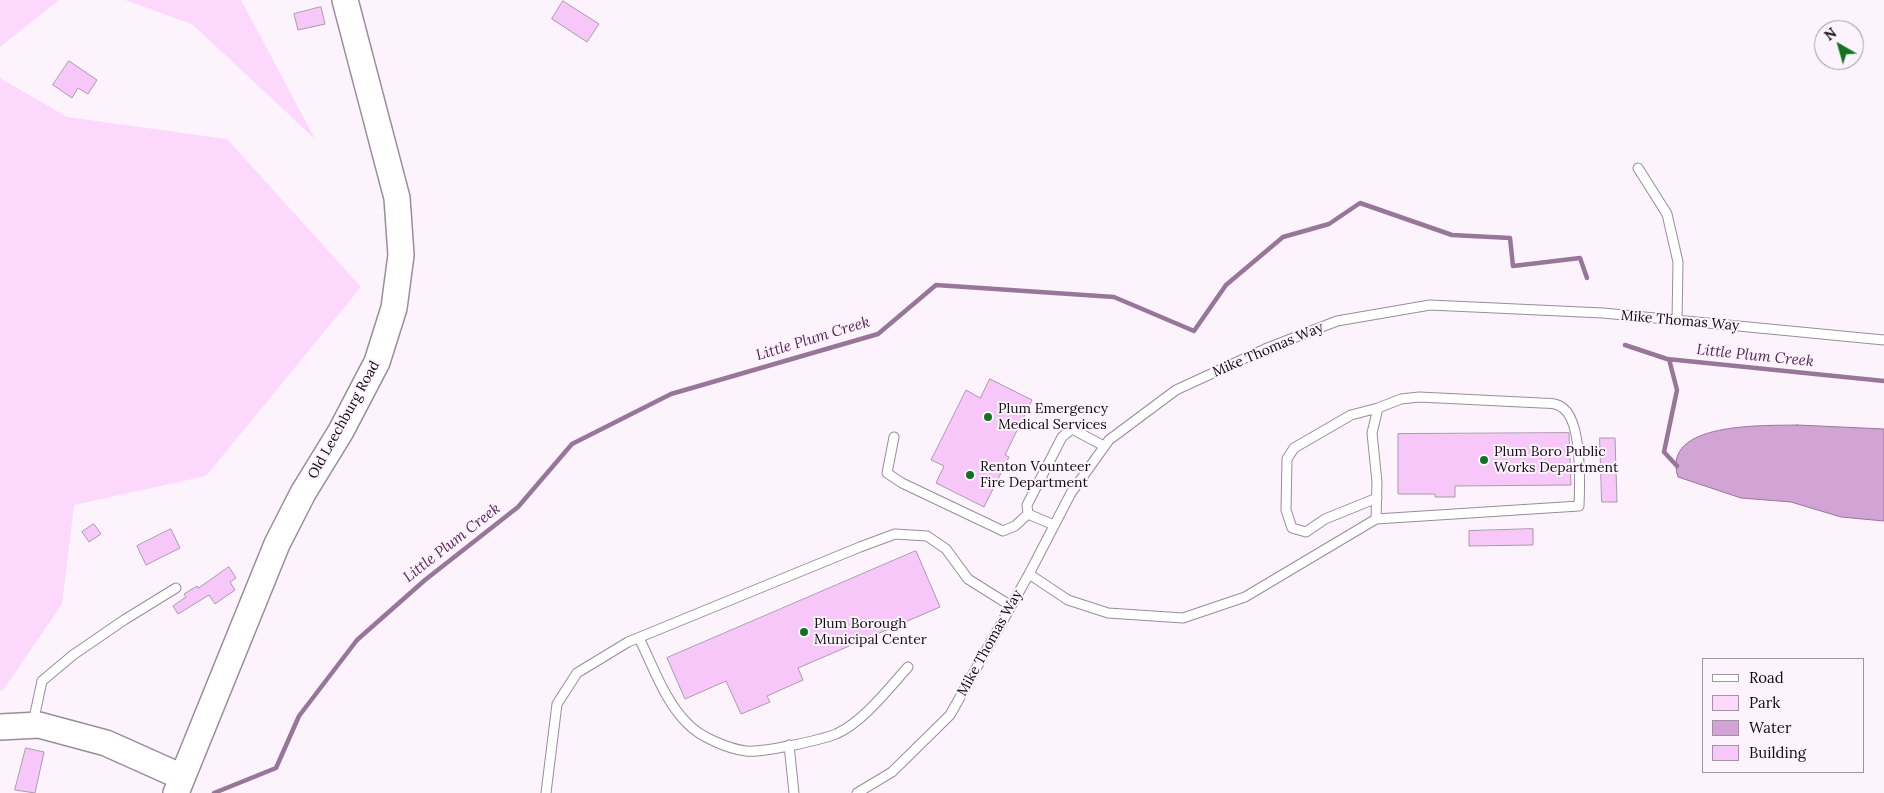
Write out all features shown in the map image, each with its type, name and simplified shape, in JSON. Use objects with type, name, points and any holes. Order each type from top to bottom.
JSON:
[{"type":"street","name":"Old Leechburg Road","points":[[179,785],[277,544],[303,493],[341,431],[377,362],[394,308],[401,255],[397,198],[345,0]]},
{"type":"street","points":[[0,727],[39,725],[106,743],[179,785]]},
{"type":"lane","points":[[1638,168],[1667,214],[1678,262],[1678,321]]},
{"type":"lane","name":"Mike Thomas Way","points":[[857,793],[892,772],[950,715],[1029,574],[1070,492],[1109,440],[1176,390],[1265,350],[1337,321],[1430,305],[1603,314],[1884,340]]},
{"type":"lane","points":[[1029,574],[1068,600],[1108,612],[1183,618],[1245,597],[1376,519],[1579,506],[1580,480],[1573,424],[1564,408],[1556,404],[1419,398],[1401,400],[1351,415],[1294,448],[1287,459],[1286,510],[1292,528],[1306,532],[1325,519],[1377,498]]},
{"type":"lane","points":[[1376,519],[1377,498],[1372,424],[1378,408]]},
{"type":"lane","points":[[1028,514],[1027,504],[1062,437],[1072,429],[1104,446]]},
{"type":"lane","points":[[894,437],[887,473],[902,484],[1003,531],[1015,526],[1028,514]]},
{"type":"lane","points":[[1028,514],[1054,525]]},
{"type":"lane","points":[[546,793],[557,704],[577,674],[639,638],[895,534],[927,536],[946,549],[968,579],[1011,606]]},
{"type":"lane","points":[[32,725],[42,681],[74,655],[124,620],[176,588]]},
{"type":"lane","points":[[639,638],[666,692],[687,724],[705,738],[746,751],[789,745],[836,734],[870,709],[908,667]]},
{"type":"lane","points":[[789,745],[794,793]]},
{"type":"green space","points":[[0,0],[59,0],[0,47]]},
{"type":"green space","points":[[125,0],[241,0],[315,139],[192,24]]},
{"type":"green space","points":[[0,78],[67,117],[227,139],[361,287],[206,476],[74,505],[62,604],[4,689],[0,691]]},
{"type":"water","points":[[1797,425],[1884,429],[1884,521],[1841,517],[1791,502],[1741,498],[1678,477],[1677,459],[1685,445],[1699,436],[1719,430],[1741,427]]},
{"type":"building","points":[[563,1],[599,24],[587,42],[552,19]]},
{"type":"building","points":[[321,7],[325,24],[298,30],[294,14]]},
{"type":"building","points":[[69,61],[97,80],[88,94],[78,88],[72,98],[53,85]]},
{"type":"building","points":[[990,379],[1032,400],[1005,455],[1009,457],[984,507],[936,483],[944,466],[931,460],[966,390],[980,398]]},
{"type":"building","name":"Plum Boro Public Works Department","points":[[1569,433],[1571,485],[1455,486],[1455,497],[1435,497],[1435,494],[1398,494],[1398,434]]},
{"type":"building","points":[[1600,438],[1615,438],[1617,502],[1602,502]]},
{"type":"building","points":[[94,524],[101,534],[89,542],[82,532]]},
{"type":"building","points":[[171,529],[180,548],[146,565],[137,546]]},
{"type":"building","points":[[1533,529],[1533,545],[1469,546],[1469,531]]},
{"type":"building","name":"Plum Borough Municipal Center","points":[[916,551],[940,607],[798,668],[803,680],[767,696],[770,702],[741,714],[726,681],[685,699],[667,658]]},
{"type":"building","points":[[229,567],[236,578],[230,582],[235,590],[215,604],[209,595],[178,614],[173,606],[186,597],[184,594],[197,586],[198,588]]},
{"type":"building","points":[[26,748],[44,752],[35,793],[15,790]]},
{"type":"waterway","name":"Little Plum Creek","points":[[214,793],[276,768],[299,716],[357,640],[425,580],[518,507],[572,444],[671,394],[878,334],[936,285],[1114,297],[1194,331],[1226,285],[1283,237],[1329,224],[1360,203],[1452,235],[1510,238],[1513,266],[1580,258],[1587,278]]},
{"type":"waterway","name":"Little Plum Creek","points":[[1625,345],[1667,359],[1884,381]]},
{"type":"waterway","points":[[1669,359],[1677,390],[1664,452],[1677,466]]},
{"type":"place","name":"Plum Emergency Medical Services","points":[[988,417]]},
{"type":"place","name":"Plum Boro Public Works Department","points":[[1484,460]]},
{"type":"place","name":"Renton Vounteer Fire Department","points":[[970,475]]},
{"type":"place","name":"Plum Borough Municipal Center","points":[[804,632]]}]
